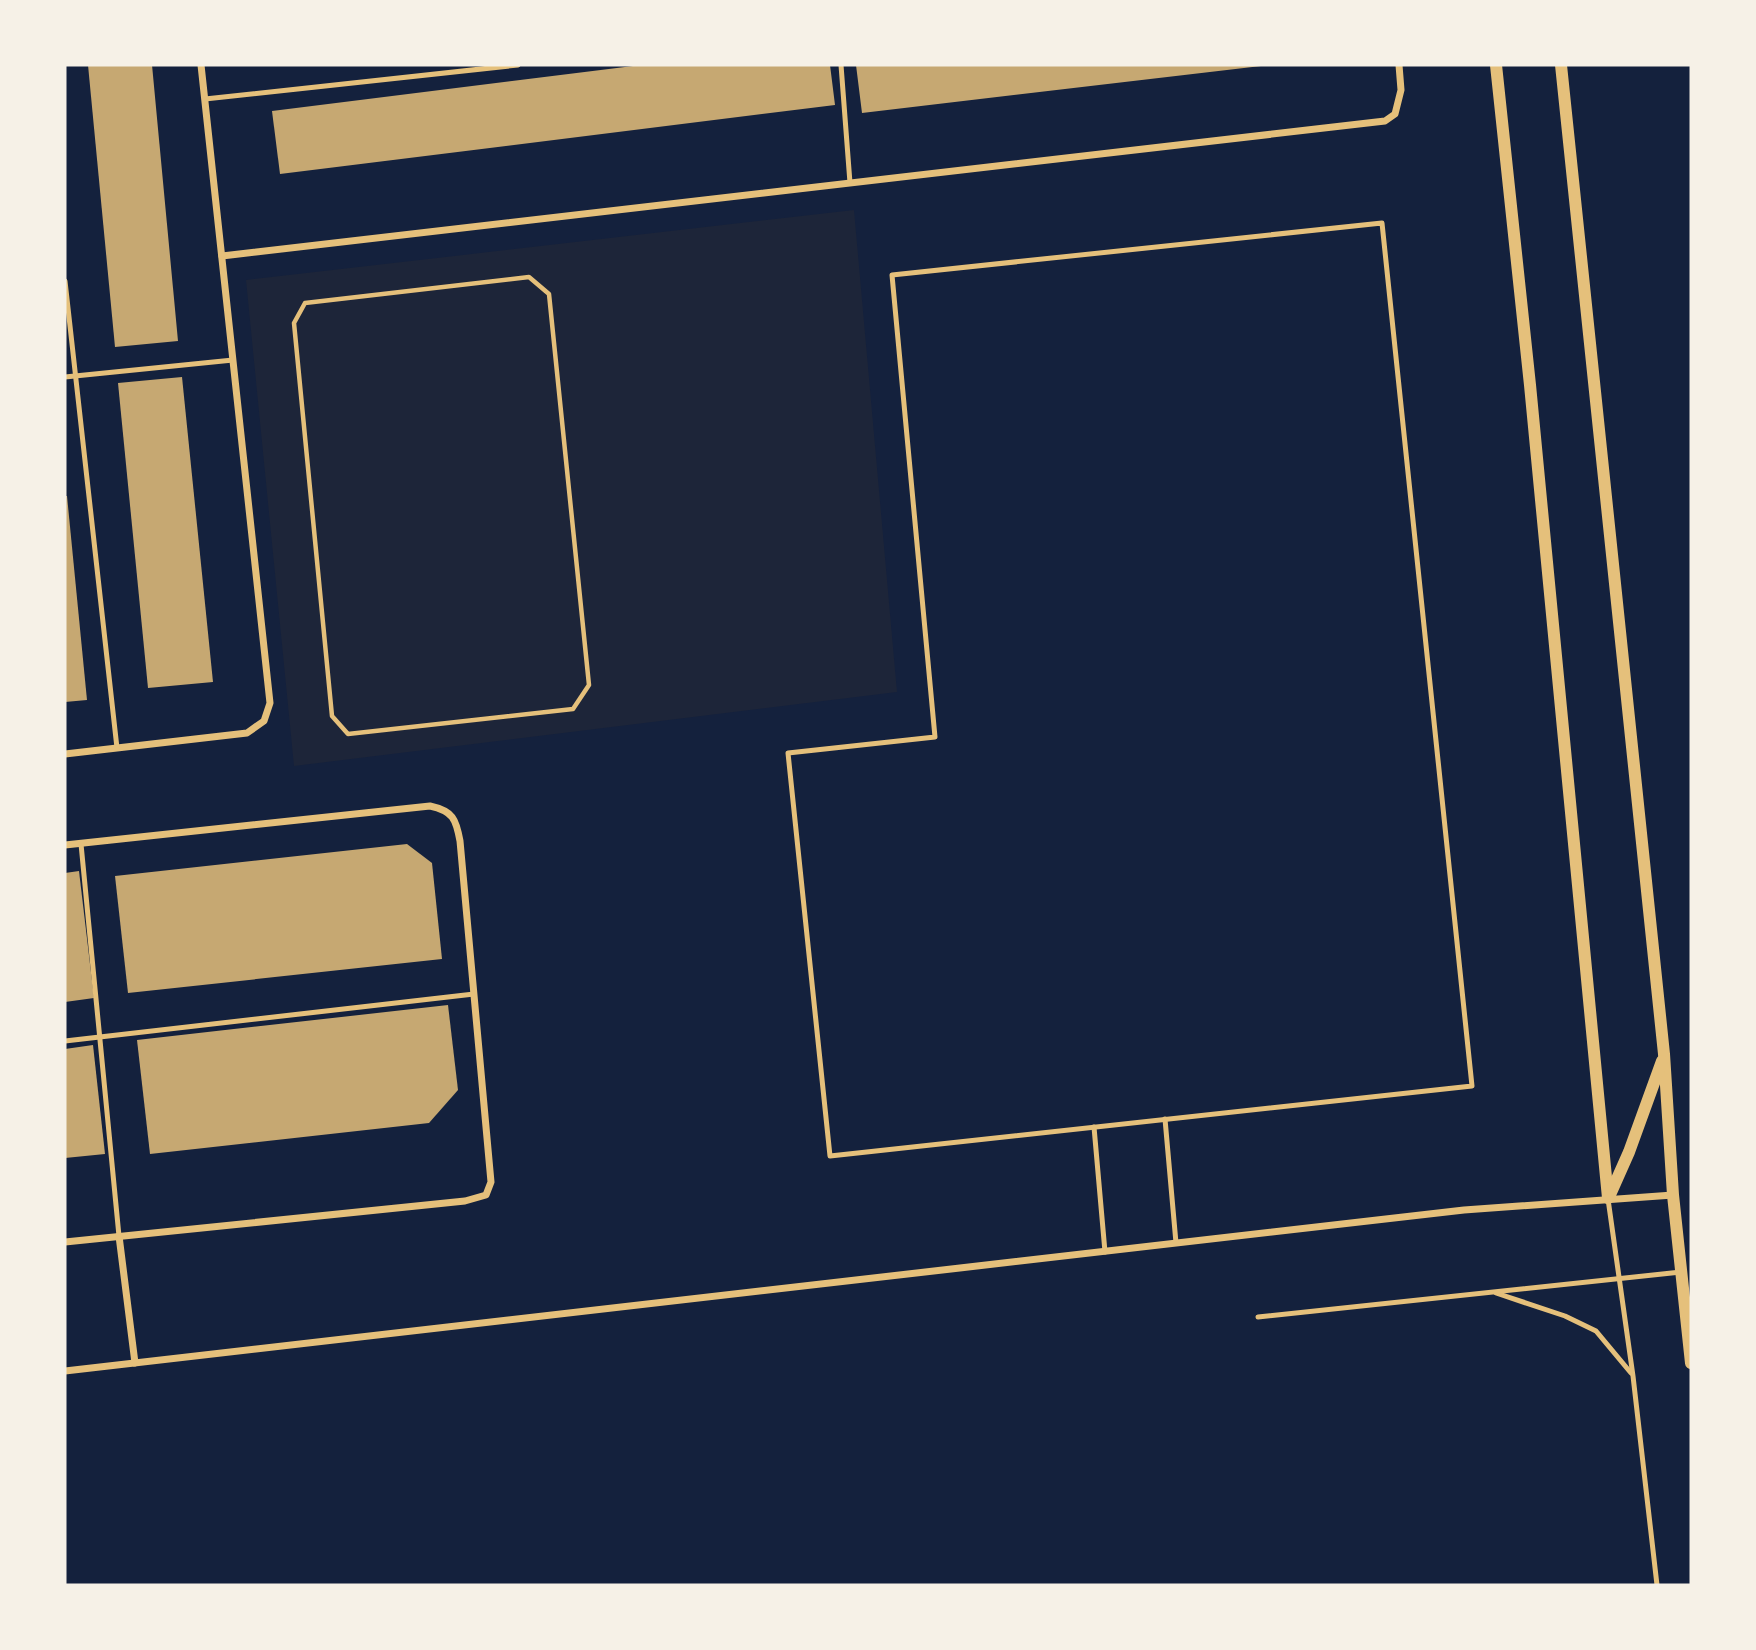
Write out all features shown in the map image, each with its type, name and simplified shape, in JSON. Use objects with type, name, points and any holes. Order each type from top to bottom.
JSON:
[{"type":"street","points":[[65,754],[247,733],[264,721],[270,703],[201,65]]},
{"type":"street","points":[[222,256],[1385,121],[1395,114],[1401,90],[1399,65]]},
{"type":"street","points":[[1496,65],[1608,1198]]},
{"type":"street","points":[[1561,65],[1664,1054],[1673,1195],[1691,1363]]},
{"type":"street","points":[[65,845],[430,806],[443,809],[452,815],[460,841],[491,1182],[486,1195],[465,1201],[65,1242]]},
{"type":"street","points":[[1608,1198],[1629,1152],[1664,1054]]},
{"type":"street","points":[[65,1371],[1464,1210],[1673,1195]]},
{"type":"street","points":[[119,1236],[135,1363]]},
{"type":"lane","points":[[205,99],[518,65]]},
{"type":"lane","points":[[841,65],[850,183]]},
{"type":"lane","points":[[1382,223],[1472,1086],[1094,1126],[830,1156],[788,753],[935,737],[892,275],[1382,223]]},
{"type":"lane","points":[[65,281],[117,748]]},
{"type":"lane","points":[[65,377],[233,360]]},
{"type":"lane","points":[[80,844],[119,1236]]},
{"type":"lane","points":[[65,1041],[474,994]]},
{"type":"lane","points":[[1165,1119],[1176,1243]]},
{"type":"lane","points":[[1094,1126],[1105,1252]]},
{"type":"lane","points":[[1608,1198],[1633,1376],[1657,1585]]},
{"type":"lane","points":[[1258,1317],[1681,1272]]},
{"type":"lane","points":[[1492,1291],[1565,1316],[1596,1331],[1633,1376]]},
{"type":"path","points":[[528,277],[549,294],[589,685],[573,709],[348,734],[332,716],[294,323],[305,303],[528,277]]},
{"type":"shaded area","points":[[854,210],[897,692],[294,766],[246,280]]},
{"type":"building","points":[[88,65],[152,65],[178,341],[115,347]]},
{"type":"building","points":[[641,65],[830,65],[835,105],[280,174],[272,111]]},
{"type":"building","points":[[856,65],[1261,65],[1261,66],[862,113]]},
{"type":"building","points":[[182,377],[213,682],[148,688],[118,383]]},
{"type":"building","points":[[65,496],[87,700],[65,702]]},
{"type":"building","points":[[407,844],[432,863],[442,959],[128,993],[115,876]]},
{"type":"building","points":[[79,871],[94,998],[65,1002],[65,873]]},
{"type":"building","points":[[448,1005],[458,1090],[429,1123],[150,1154],[137,1040]]},
{"type":"building","points":[[93,1045],[105,1154],[65,1158],[65,1049]]}]
